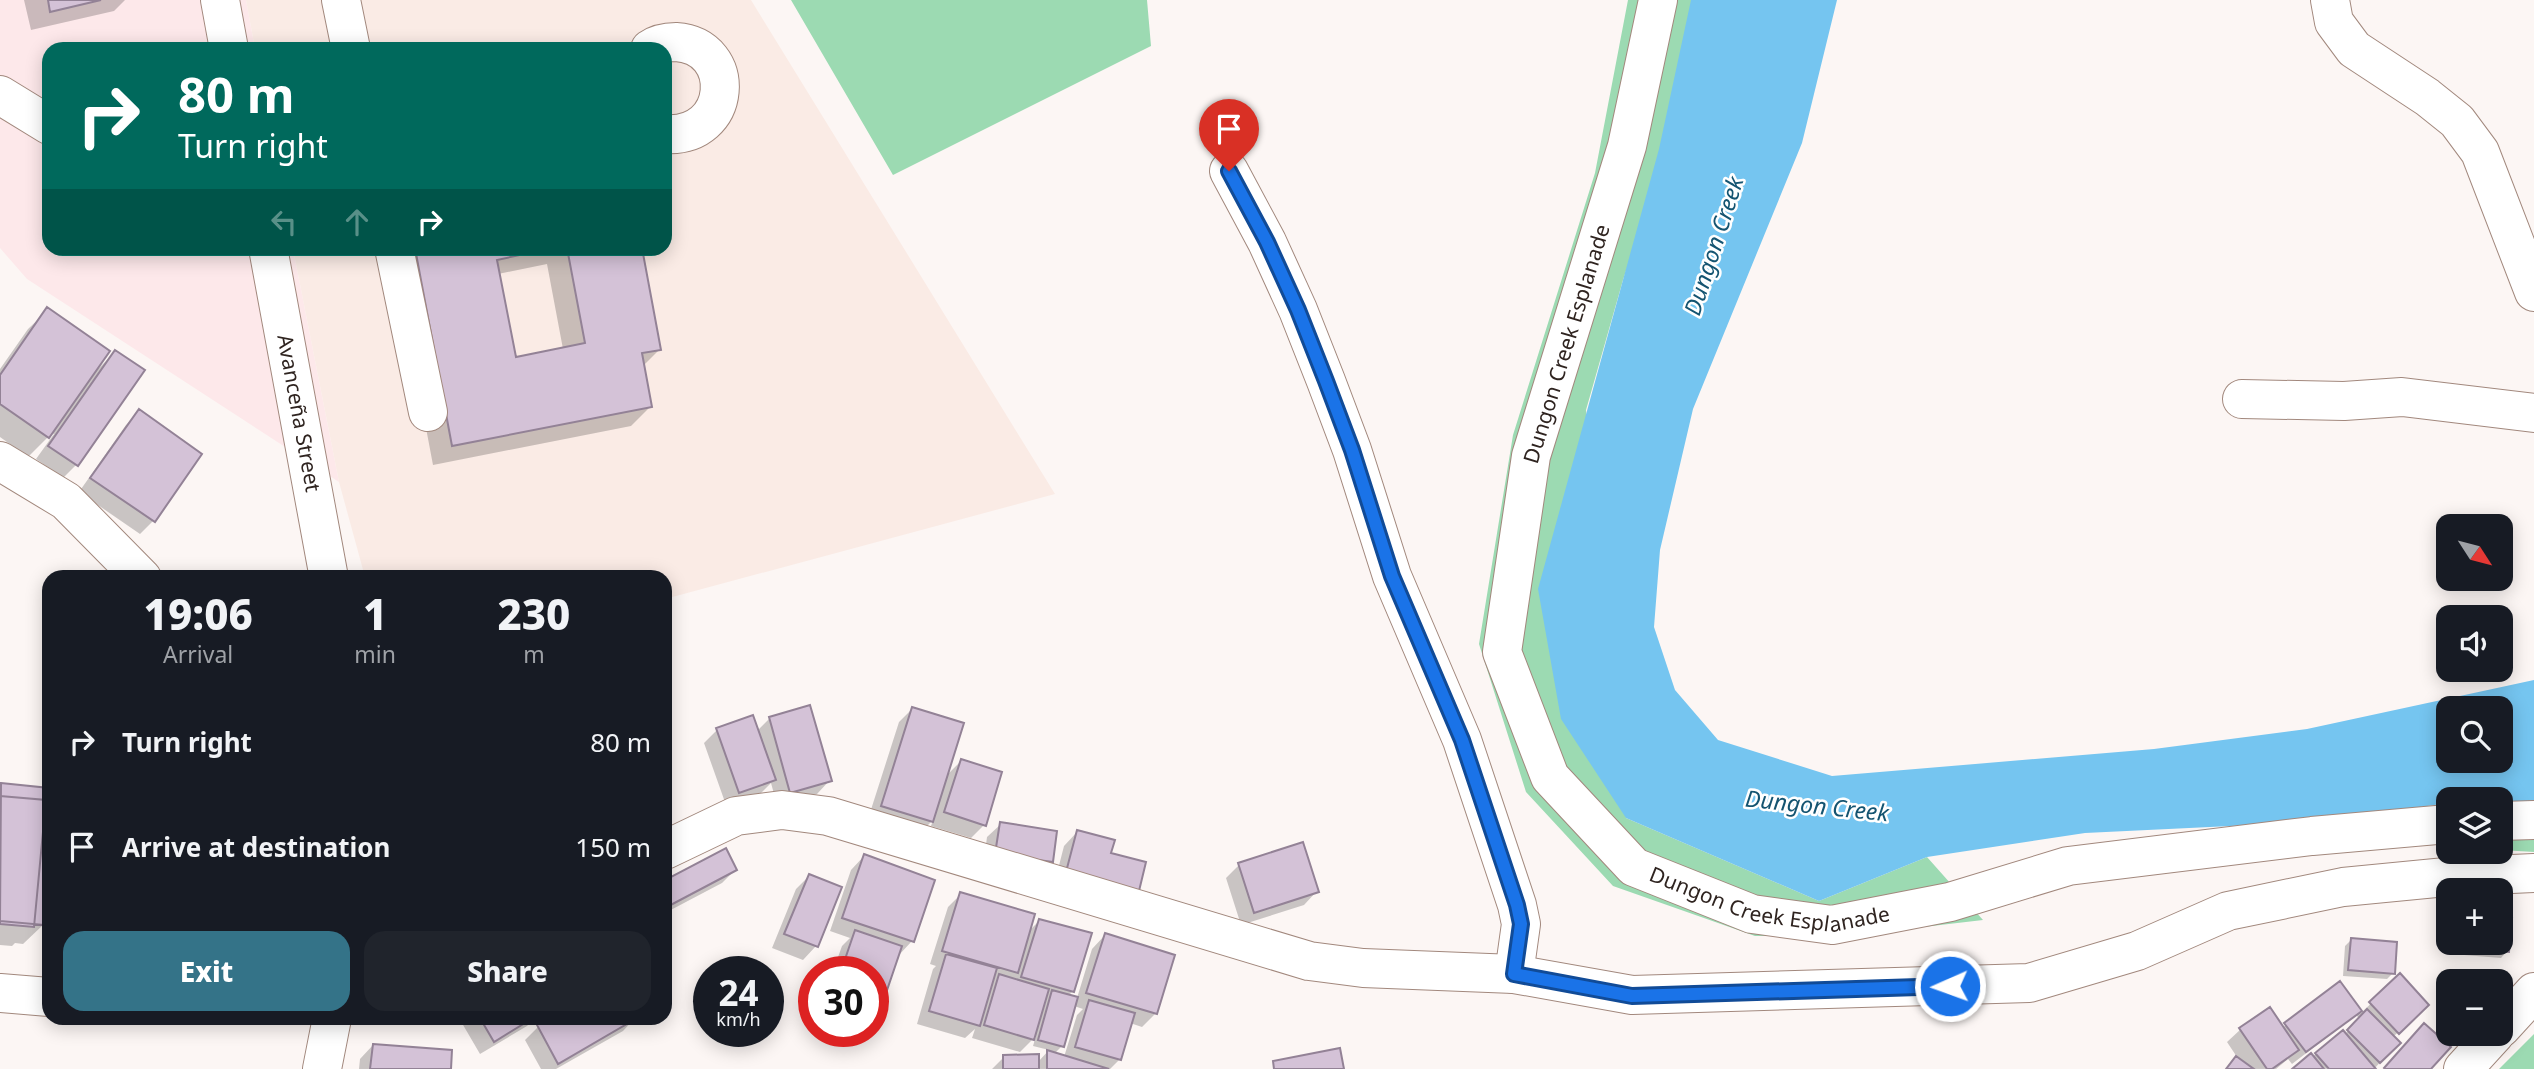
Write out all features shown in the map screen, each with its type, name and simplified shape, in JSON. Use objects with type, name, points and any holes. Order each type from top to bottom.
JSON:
[{"type":"street","points":[[220,0],[228,42]]},
{"type":"street","points":[[341,0],[350,42]]},
{"type":"street","name":"Dungon Creek Esplanade","points":[[1658,0],[1627,146],[1531,456],[1502,652],[1550,777],[1634,867],[1752,914],[1832,925],[1950,902],[2068,866],[2312,836],[2436,825]]},
{"type":"street","points":[[2330,0],[2334,22],[2354,50],[2427,97],[2457,121],[2480,152],[2534,292]]},
{"type":"street","points":[[672,42],[685,43],[699,49],[712,61],[719,75],[720,92],[716,108],[706,122],[692,131],[672,135]]},
{"type":"street","points":[[0,94],[42,121]]},
{"type":"street","points":[[1229,171],[1267,242],[1298,310],[1352,450],[1392,576],[1462,740],[1517,905],[1521,924],[1514,974]]},
{"type":"street","name":"Avanceña Street","points":[[269,256],[328,570]]},
{"type":"street","points":[[396,256],[428,412]]},
{"type":"street","points":[[2242,399],[2344,401],[2402,397],[2534,413]]},
{"type":"street","points":[[0,461],[66,501],[134,570]]},
{"type":"street","points":[[672,847],[736,816],[782,810],[828,816],[1309,961],[1363,968],[1514,974],[1632,996],[2029,983],[2137,951],[2228,911],[2343,887],[2446,877],[2534,873]]},
{"type":"street","points":[[2513,821],[2534,820]]},
{"type":"street","points":[[2513,1015],[2534,992]]},
{"type":"street","points":[[0,993],[42,996]]},
{"type":"street","points":[[322,1069],[324,1025]]},
{"type":"street","points":[[2463,1069],[2484,1046]]},
{"type":"shaded area","points":[[0,0],[246,0],[254,42],[42,42],[42,256],[294,256],[339,482],[27,279],[0,248]]},
{"type":"shaded area","points":[[246,0],[751,0],[1055,494],[672,597],[672,570],[363,570],[339,482],[294,256],[672,256],[672,42],[254,42]]},
{"type":"green space","points":[[791,0],[1147,0],[1151,46],[893,175]]},
{"type":"green space","points":[[1628,0],[1704,0],[1659,171],[1623,280],[1586,410],[1626,818],[1819,901],[1927,857],[1983,920],[1846,936],[1755,936],[1613,886],[1526,792],[1479,644],[1513,435],[1595,173]]},
{"type":"green space","points":[[2534,830],[2534,852],[2513,851],[2513,833]]},
{"type":"green space","points":[[2534,1034],[2534,1069],[2499,1069]]},
{"type":"water","name":"Dungon Creek","points":[[1691,0],[1837,0],[1802,143],[1693,409],[1660,550],[1654,627],[1675,690],[1718,740],[1832,776],[2154,749],[2307,729],[2436,701],[2436,773],[2513,773],[2513,696],[2460,696],[2534,680],[2534,802],[2513,802],[2513,787],[2436,787],[2436,805],[2316,822],[2085,833],[1927,857],[1819,901],[1626,818],[1561,719],[1538,589],[1659,149]]},
{"type":"building","points":[[48,0],[101,0],[50,12]]},
{"type":"building","points":[[416,256],[515,256],[497,260],[516,357],[585,343],[569,256],[643,256],[661,350],[642,353],[652,407],[452,446]]},
{"type":"building","points":[[47,307],[110,351],[49,438],[0,404],[0,375]]},
{"type":"building","points":[[115,350],[145,370],[78,466],[48,446]]},
{"type":"building","points":[[139,409],[202,454],[155,522],[90,478]]},
{"type":"building","points":[[810,705],[832,781],[790,793],[769,717]]},
{"type":"building","points":[[912,707],[964,723],[933,822],[881,806]]},
{"type":"building","points":[[753,715],[776,780],[739,793],[716,728]]},
{"type":"building","points":[[961,759],[1002,772],[986,826],[944,812]]},
{"type":"building","points":[[1,783],[42,787],[42,925],[0,921]]},
{"type":"building","points":[[0,796],[42,800],[42,842],[34,927],[0,924]]},
{"type":"building","points":[[1000,822],[1057,831],[1053,862],[995,854]]},
{"type":"building","points":[[1077,830],[1115,840],[1111,853],[1146,862],[1139,891],[1066,872]]},
{"type":"building","points":[[1303,842],[1319,892],[1254,913],[1238,863]]},
{"type":"building","points":[[726,848],[737,870],[672,904],[672,876]]},
{"type":"building","points":[[864,854],[935,880],[914,942],[842,918]]},
{"type":"building","points":[[809,874],[842,887],[818,947],[784,934]]},
{"type":"building","points":[[960,892],[1035,914],[1018,973],[942,951]]},
{"type":"building","points":[[1039,919],[1092,933],[1074,992],[1021,977]]},
{"type":"building","points":[[855,930],[902,946],[889,984],[889,956],[846,956]]},
{"type":"building","points":[[1105,933],[1175,955],[1157,1014],[1086,993]]},
{"type":"building","points":[[2351,938],[2397,942],[2395,974],[2348,970]]},
{"type":"building","points":[[946,954],[997,968],[980,1026],[929,1011]]},
{"type":"building","points":[[2400,973],[2429,1005],[2399,1034],[2369,1002]]},
{"type":"building","points":[[999,974],[1049,989],[1034,1040],[984,1025]]},
{"type":"building","points":[[2340,981],[2362,1011],[2306,1052],[2284,1023]]},
{"type":"building","points":[[1052,990],[1078,997],[1064,1047],[1038,1040]]},
{"type":"building","points":[[1089,1000],[1135,1013],[1121,1060],[1075,1047]]},
{"type":"building","points":[[2270,1007],[2299,1050],[2272,1069],[2267,1069],[2239,1028]]},
{"type":"building","points":[[2367,1009],[2401,1043],[2380,1063],[2347,1030]]},
{"type":"building","points":[[2424,1023],[2436,1034],[2436,1046],[2451,1047],[2431,1069],[2384,1068]]},
{"type":"building","points":[[484,1025],[522,1025],[494,1042]]},
{"type":"building","points":[[537,1025],[625,1025],[558,1064]]},
{"type":"building","points":[[2343,1030],[2376,1069],[2329,1069],[2315,1053]]},
{"type":"building","points":[[373,1044],[452,1050],[451,1069],[370,1069]]},
{"type":"building","points":[[1340,1048],[1344,1069],[1274,1069],[1273,1061]]},
{"type":"building","points":[[1047,1050],[1109,1069],[1047,1069]]},
{"type":"building","points":[[2311,1053],[2324,1069],[2292,1069]]},
{"type":"building","points":[[1039,1054],[1039,1069],[1003,1069],[1003,1055]]},
{"type":"building","points":[[2236,1056],[2254,1069],[2226,1069]]},
{"type":"route","points":[[1229,171],[1267,242],[1298,310],[1352,450],[1392,576],[1462,740],[1517,905],[1521,924],[1514,974],[1632,996],[1950,986]]}]
